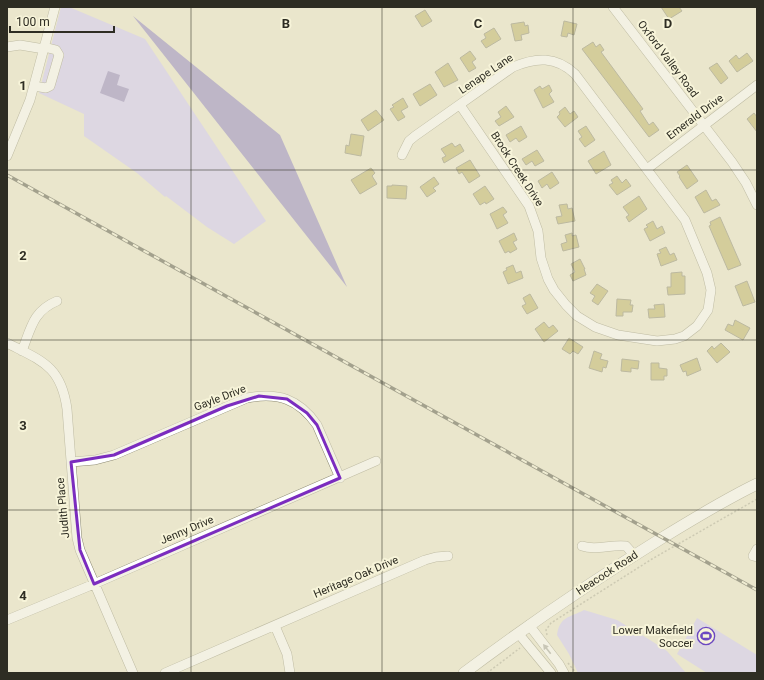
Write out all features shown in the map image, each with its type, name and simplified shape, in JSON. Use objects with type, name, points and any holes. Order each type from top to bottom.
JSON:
[{"type":"main road","name":"Heacock Road","points":[[464,673],[529,625],[598,578],[705,512],[757,484]]},
{"type":"street","points":[[7,156],[30,100],[55,7]]},
{"type":"street","name":"Oxford Valley Road","points":[[613,7],[732,162],[746,183],[757,205]]},
{"type":"street","points":[[7,47],[20,45],[56,50],[58,55],[50,86],[46,88],[34,86]]},
{"type":"street","name":"Lenape Lane","points":[[402,154],[409,141],[513,67],[522,63],[539,60],[555,61],[564,65],[575,74],[647,169]]},
{"type":"street","name":"Emerald Drive","points":[[647,169],[757,85]]},
{"type":"street","name":"Brock Creek Drive","points":[[460,106],[529,206],[538,231],[544,269],[560,299],[584,321],[607,332],[657,341],[666,341],[684,336],[697,326],[708,310],[710,300],[710,284],[685,220],[647,169]]},
{"type":"street","points":[[22,351],[37,315],[46,306],[57,301]]},
{"type":"street","name":"Judith Place","points":[[7,344],[44,362],[60,382],[67,409],[77,538],[80,550],[133,673]]},
{"type":"street","name":"Judith Place","points":[[7,347],[22,351]]},
{"type":"street","name":"Gayle Drive","points":[[71,462],[95,460],[114,455],[247,398],[269,396],[287,399],[299,405],[307,413],[317,426],[340,478]]},
{"type":"street","name":"Jenny Drive","points":[[7,620],[340,478],[376,461]]},
{"type":"street","points":[[582,546],[590,548],[626,546],[634,555]]},
{"type":"street","points":[[757,549],[753,556],[757,558]]},
{"type":"street","name":"Heritage Oak Drive","points":[[165,673],[425,560],[448,556]]},
{"type":"street","points":[[529,625],[559,664],[564,673]]},
{"type":"street","points":[[275,626],[287,654],[290,673]]},
{"type":"street","points":[[518,633],[551,673]]},
{"type":"path","points":[[550,640],[546,630],[551,623],[652,559],[757,499]]},
{"type":"path","points":[[487,673],[519,648],[526,649]]},
{"type":"highlighted area","points":[[259,396],[287,399],[307,413],[317,425],[340,478],[94,584],[80,550],[71,462],[114,455],[227,406]]},
{"type":"shaded area","points":[[61,7],[69,7],[145,39],[266,221],[234,244],[207,227],[166,196],[165,197],[137,173],[84,136],[84,114],[39,93]]},
{"type":"shaded area","points":[[133,16],[280,135],[347,287]]},
{"type":"shaded area","points":[[108,71],[120,75],[117,85],[129,89],[124,102],[100,93]]},
{"type":"shaded area","points":[[584,610],[617,620],[650,640],[667,651],[686,673],[578,673],[569,654],[557,635],[560,624],[566,618]]},
{"type":"shaded area","name":"Lower Makefield Soccer","points":[[697,618],[757,655],[757,673],[707,673],[677,654]]},
{"type":"building","points":[[661,7],[679,7],[682,11],[669,19]]},
{"type":"building","points":[[425,10],[432,21],[422,27],[415,16]]},
{"type":"building","points":[[564,21],[577,24],[574,35],[568,33],[567,37],[561,36]]},
{"type":"building","points":[[524,22],[525,26],[528,25],[529,33],[521,35],[522,40],[515,41],[511,24]]},
{"type":"building","points":[[494,28],[501,39],[486,48],[481,41],[486,38],[484,34]]},
{"type":"building","points":[[593,42],[596,47],[600,44],[604,50],[601,52],[643,109],[640,111],[649,125],[653,122],[659,130],[649,137],[582,49]]},
{"type":"building","points":[[470,51],[476,59],[472,62],[476,68],[469,72],[460,58]]},
{"type":"building","points":[[747,53],[753,61],[737,72],[729,61],[736,55],[739,59]]},
{"type":"building","points":[[448,63],[458,80],[444,87],[435,72]]},
{"type":"building","points":[[717,63],[728,78],[721,84],[709,68]]},
{"type":"building","points":[[430,84],[437,95],[420,106],[413,94]]},
{"type":"building","points":[[549,85],[552,91],[549,94],[554,102],[543,108],[534,90],[540,86],[542,89]]},
{"type":"building","points":[[403,98],[408,107],[401,111],[405,117],[398,121],[390,109],[394,107],[392,105]]},
{"type":"building","points":[[506,106],[514,117],[499,126],[495,121],[501,117],[498,112]]},
{"type":"building","points":[[565,107],[570,114],[574,111],[578,117],[565,127],[557,117],[560,114],[559,112]]},
{"type":"building","points":[[376,110],[384,120],[368,131],[361,120]]},
{"type":"building","points":[[754,113],[757,117],[757,132],[747,119]]},
{"type":"building","points":[[521,126],[527,137],[519,142],[516,138],[510,142],[506,135]]},
{"type":"building","points":[[586,126],[595,140],[585,147],[579,139],[582,137],[578,131]]},
{"type":"building","points":[[351,134],[364,136],[361,156],[345,153],[346,145],[349,146]]},
{"type":"building","points":[[452,143],[455,147],[460,144],[464,151],[444,163],[442,158],[446,156],[441,149]]},
{"type":"building","points":[[537,150],[544,161],[535,166],[532,161],[526,165],[522,159]]},
{"type":"building","points":[[604,151],[611,165],[596,174],[588,161]]},
{"type":"building","points":[[470,160],[480,176],[469,183],[462,172],[459,174],[456,168]]},
{"type":"building","points":[[687,165],[698,181],[687,189],[677,172]]},
{"type":"building","points":[[371,168],[375,173],[372,176],[377,184],[360,194],[351,180]]},
{"type":"building","points":[[552,172],[559,183],[550,189],[547,184],[542,188],[538,181]]},
{"type":"building","points":[[617,176],[622,183],[626,179],[631,186],[617,195],[609,185],[613,183],[611,180]]},
{"type":"building","points":[[434,177],[439,184],[433,188],[436,191],[427,197],[420,187]]},
{"type":"building","points":[[387,186],[407,186],[406,199],[387,198]]},
{"type":"building","points":[[485,186],[494,199],[486,204],[485,202],[480,205],[473,194]]},
{"type":"building","points":[[706,190],[712,201],[716,199],[720,205],[704,213],[695,197]]},
{"type":"building","points":[[639,196],[647,209],[629,222],[626,217],[629,215],[623,207]]},
{"type":"building","points":[[567,204],[568,209],[572,208],[575,221],[558,224],[556,217],[562,216],[559,205]]},
{"type":"building","points":[[503,207],[507,212],[503,215],[508,223],[497,229],[490,214]]},
{"type":"building","points":[[720,217],[741,265],[728,270],[709,226],[711,225],[710,222]]},
{"type":"building","points":[[653,221],[657,229],[662,226],[665,233],[650,241],[644,229],[648,227],[646,225]]},
{"type":"building","points":[[514,233],[517,240],[513,242],[517,249],[510,253],[509,251],[505,253],[499,241]]},
{"type":"building","points":[[572,233],[572,236],[576,235],[579,247],[563,251],[561,244],[567,242],[565,235]]},
{"type":"building","points":[[666,247],[670,255],[674,253],[677,260],[661,266],[657,254],[661,253],[659,250]]},
{"type":"building","points":[[580,259],[586,275],[573,281],[570,275],[575,272],[571,264]]},
{"type":"building","points":[[513,265],[516,273],[521,271],[523,278],[508,284],[503,272],[507,270],[506,268]]},
{"type":"building","points":[[682,272],[682,276],[685,276],[685,294],[668,295],[667,287],[671,287],[671,273]]},
{"type":"building","points":[[747,281],[755,302],[743,306],[735,286]]},
{"type":"building","points":[[597,284],[608,291],[598,305],[592,301],[595,296],[590,293]]},
{"type":"building","points":[[530,294],[538,308],[527,314],[522,306],[526,304],[523,298]]},
{"type":"building","points":[[617,299],[631,300],[630,305],[633,305],[632,312],[623,312],[623,316],[616,316]]},
{"type":"building","points":[[664,304],[665,317],[649,318],[648,309],[655,309],[654,305]]},
{"type":"building","points":[[735,320],[750,328],[743,340],[725,330],[728,324],[733,326]]},
{"type":"building","points":[[544,322],[549,328],[553,325],[558,331],[544,342],[535,329]]},
{"type":"building","points":[[569,338],[583,347],[578,354],[573,351],[570,354],[562,349]]},
{"type":"building","points":[[721,343],[730,352],[717,363],[707,351],[712,346],[714,349]]},
{"type":"building","points":[[594,351],[602,354],[600,359],[608,361],[606,368],[603,367],[602,372],[589,368]]},
{"type":"building","points":[[697,358],[701,370],[687,376],[686,371],[683,372],[680,365]]},
{"type":"building","points":[[622,359],[639,361],[638,369],[631,368],[631,372],[621,371]]},
{"type":"building","points":[[651,363],[659,363],[659,368],[667,369],[667,376],[664,376],[664,380],[651,380]]},
{"type":"railway","points":[[7,175],[757,590]]},
{"type":"place","name":"Lower Makefield Soccer","points":[[706,636]]}]
